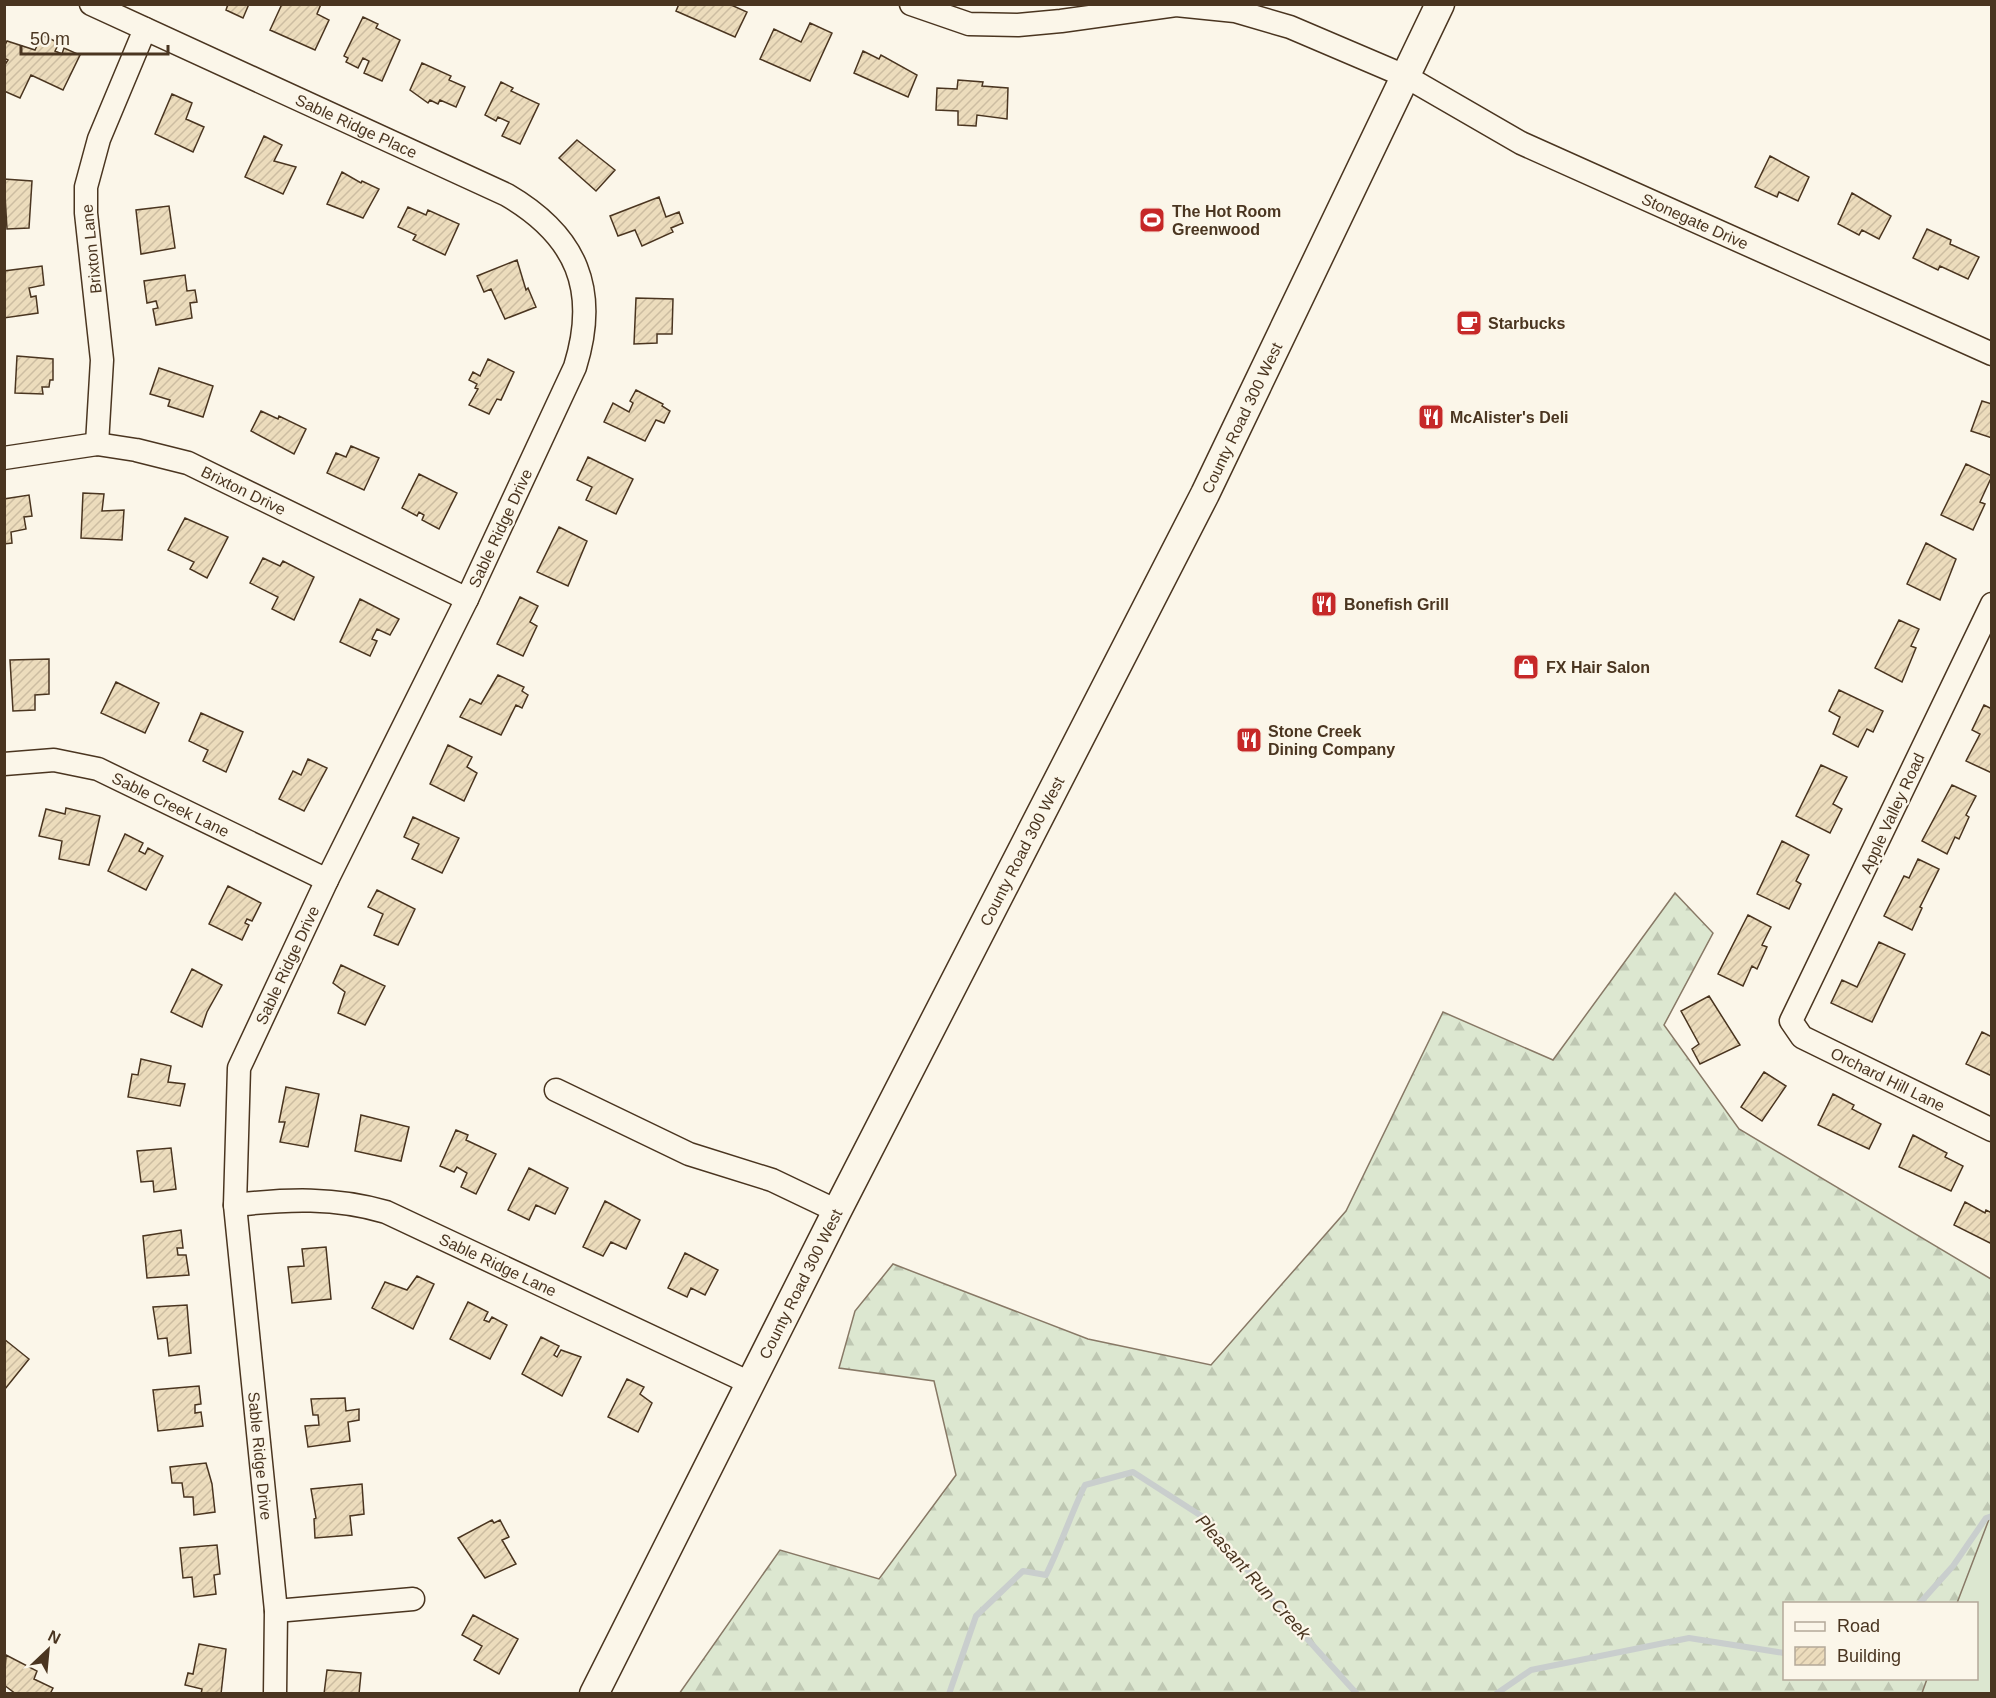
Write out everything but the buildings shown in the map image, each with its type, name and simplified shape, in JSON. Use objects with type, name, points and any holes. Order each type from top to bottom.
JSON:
[{"type":"main road","name":"County Road 300 West","points":[[594,1694],[837,1211],[1205,494],[1440,4]]},
{"type":"street","name":"Sable Ridge Place","points":[[91,4],[518,201],[556,232],[577,266],[584,291]]},
{"type":"street","name":"Stonegate Drive","points":[[916,6],[969,24],[1009,25],[1061,21],[1176,5],[1235,11],[1293,28],[1405,76],[1521,143],[1992,354]]},
{"type":"street","name":"Brixton Lane","points":[[97,444],[102,360],[86,213],[86,187],[99,139],[145,29]]},
{"type":"street","name":"Sable Ridge Drive","points":[[274,1694],[277,1680],[276,1611],[235,1205],[239,1068],[327,880],[467,599],[575,367],[584,335],[584,291]]},
{"type":"street","name":"Brixton Drive","points":[[4,458],[97,444],[165,456],[208,471],[467,599]]},
{"type":"street","name":"Apple Valley Road","points":[[1791,1021],[1992,604]]},
{"type":"street","name":"Sable Creek Lane","points":[[4,764],[46,760],[98,769],[327,880]]},
{"type":"street","name":"Orchard Hill Lane","points":[[1791,1021],[1802,1037],[1992,1130]]},
{"type":"street","points":[[556,1090],[689,1154],[772,1180],[837,1211]]},
{"type":"street","name":"Sable Ridge Lane","points":[[235,1205],[284,1200],[337,1200],[386,1212],[750,1383]]},
{"type":"street","points":[[276,1611],[413,1599]]},
{"type":"green space","points":[[1675,893],[1713,933],[1664,1025],[1739,1129],[1991,1279],[1991,1693],[679,1694],[780,1550],[879,1579],[956,1475],[934,1381],[839,1368],[855,1311],[893,1264],[1088,1339],[1211,1365],[1346,1211],[1443,1012],[1553,1060]]},
{"type":"green space","points":[[1991,1514],[1991,1693],[1922,1693],[1927,1680],[1978,1680],[1978,1602],[1957,1602]]},
{"type":"waterway","name":"Pleasant Run Creek","points":[[949,1694],[976,1616],[1023,1571],[1046,1575],[1085,1485],[1133,1472],[1203,1517],[1281,1610],[1357,1694]]},
{"type":"waterway","name":"Pleasant Run Creek","points":[[1921,1602],[1953,1566],[1986,1518],[1992,1516]]},
{"type":"waterway","name":"Pleasant Run Creek","points":[[1496,1694],[1531,1670],[1689,1638],[1783,1653]]},
{"type":"place","name":"The Hot Room Greenwood","points":[[1152,220]]},
{"type":"place","name":"Starbucks","points":[[1469,323]]},
{"type":"place","name":"McAlister's Deli","points":[[1431,417]]},
{"type":"place","name":"Bonefish Grill","points":[[1324,604]]},
{"type":"place","name":"FX Hair Salon","points":[[1526,667]]},
{"type":"place","name":"Stone Creek Dining Company","points":[[1249,740]]}]
